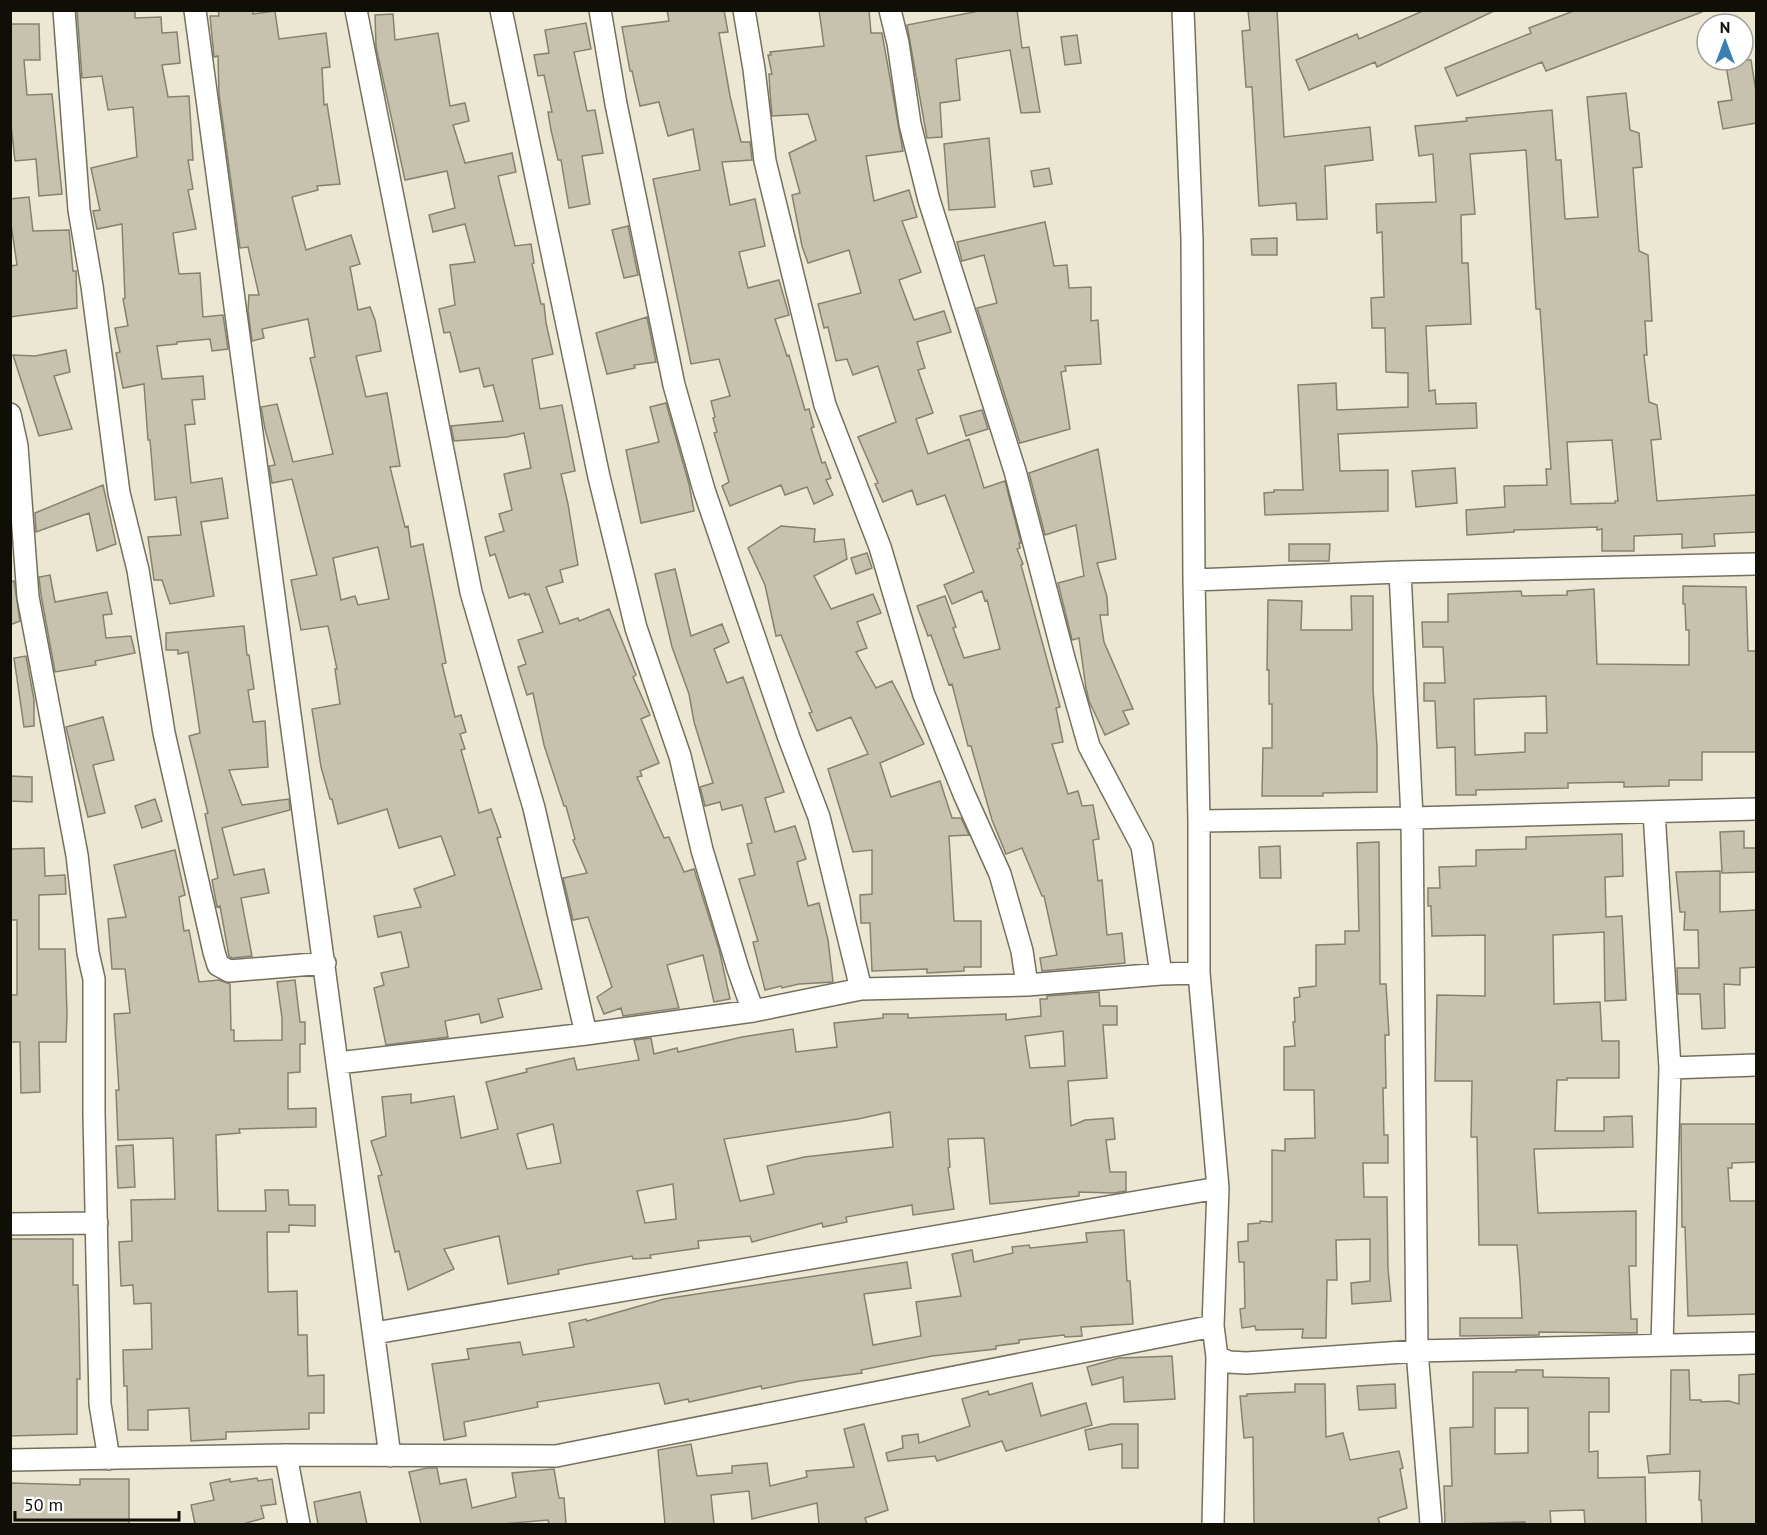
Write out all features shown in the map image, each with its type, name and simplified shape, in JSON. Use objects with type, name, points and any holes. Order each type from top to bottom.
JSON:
[{"type":"street","points":[[64,10],[79,210],[92,286],[119,493],[138,570],[164,733],[214,952],[218,965],[229,971],[325,963]]},
{"type":"street","points":[[195,10],[390,1456]]},
{"type":"street","points":[[356,10],[471,592],[534,808],[586,1034]]},
{"type":"street","points":[[501,10],[599,477],[636,628],[680,756],[702,850],[753,1011]]},
{"type":"street","points":[[600,10],[616,104],[674,385],[708,501],[789,738],[819,817],[861,989]]},
{"type":"street","points":[[744,10],[765,161],[825,405],[880,547],[924,695],[964,794],[1000,874],[1022,951],[1026,985]]},
{"type":"street","points":[[890,10],[898,43],[910,124],[929,200],[1015,471],[1089,746],[1142,846],[1161,974]]},
{"type":"street","points":[[1183,10],[1192,239],[1199,974],[1218,1188],[1213,1326],[1217,1358],[1213,1524]]},
{"type":"street","points":[[10,414],[17,446],[28,597],[77,855],[88,953],[94,979],[99,1404],[109,1459]]},
{"type":"street","points":[[1194,580],[1756,564]]},
{"type":"street","points":[[1400,573],[1412,819],[1417,1351],[1431,1524]]},
{"type":"street","points":[[1199,821],[1412,819],[1756,809]]},
{"type":"street","points":[[1654,812],[1670,1068],[1662,1344]]},
{"type":"street","points":[[338,1063],[586,1034],[753,1011],[861,989],[1026,985],[1161,974],[1199,974]]},
{"type":"street","points":[[1670,1068],[1756,1065]]},
{"type":"street","points":[[375,1333],[1218,1188]]},
{"type":"street","points":[[10,1224],[97,1223]]},
{"type":"street","points":[[10,1460],[286,1455],[556,1456],[1213,1326]]},
{"type":"street","points":[[1217,1358],[1229,1362],[1246,1363],[1417,1351],[1756,1343]]},
{"type":"street","points":[[286,1455],[299,1524]]},
{"type":"building","points":[[77,10],[135,10],[135,18],[161,17],[162,33],[177,32],[180,63],[162,65],[168,97],[189,96],[193,160],[188,160],[193,189],[188,190],[196,229],[173,233],[179,274],[200,273],[203,317],[223,315],[228,349],[212,351],[210,339],[157,346],[162,379],[203,376],[205,399],[192,400],[195,424],[185,425],[191,483],[222,478],[228,518],[201,522],[214,596],[170,604],[162,580],[154,580],[148,537],[181,535],[176,497],[155,500],[144,384],[123,388],[116,353],[120,352],[115,328],[128,326],[123,299],[125,298],[122,224],[97,229],[93,211],[100,210],[91,168],[137,157],[133,107],[108,110],[102,76],[82,78]]},
{"type":"building","points":[[218,10],[253,10],[253,14],[275,11],[279,39],[326,33],[330,67],[322,68],[324,105],[327,104],[340,184],[317,186],[318,190],[292,197],[306,250],[351,235],[360,264],[350,267],[358,310],[370,307],[381,351],[356,356],[366,397],[387,393],[400,466],[390,467],[405,527],[408,526],[411,547],[423,544],[446,663],[442,664],[455,717],[461,715],[466,732],[460,734],[465,749],[461,750],[479,813],[491,809],[501,837],[497,838],[542,989],[498,999],[503,1017],[481,1023],[479,1014],[445,1021],[448,1037],[386,1045],[374,988],[384,985],[381,973],[409,967],[401,932],[378,937],[374,916],[421,907],[414,889],[455,875],[441,836],[399,848],[387,809],[338,824],[321,767],[312,709],[340,704],[335,669],[337,669],[328,626],[301,630],[291,580],[317,575],[292,479],[272,483],[269,466],[275,465],[261,407],[277,404],[293,462],[333,454],[310,358],[315,357],[308,319],[262,329],[264,338],[252,341],[248,311],[249,295],[259,295],[248,247],[240,248],[219,94],[218,56],[214,57],[210,16],[219,16]],"holes":[[[378,547],[389,599],[358,605],[355,596],[341,600],[333,558]]]},
{"type":"building","points":[[667,10],[724,10],[728,32],[719,33],[730,96],[741,142],[750,142],[752,160],[722,162],[730,205],[755,199],[765,246],[739,252],[748,288],[779,280],[789,315],[775,319],[787,356],[789,355],[805,410],[809,409],[814,427],[811,428],[822,463],[825,462],[831,478],[826,480],[833,495],[814,504],[807,487],[785,495],[781,485],[730,506],[722,486],[729,482],[714,433],[717,432],[711,401],[730,396],[719,359],[691,364],[653,179],[700,170],[693,129],[668,136],[659,102],[640,106],[632,71],[630,71],[622,27],[669,21]]},
{"type":"building","points":[[819,10],[869,10],[871,33],[882,33],[903,151],[866,156],[874,201],[909,190],[917,217],[902,221],[921,272],[899,280],[914,320],[944,311],[951,332],[917,342],[925,368],[918,370],[933,413],[916,419],[928,454],[969,439],[984,488],[1005,481],[1021,543],[1019,543],[1020,548],[1017,549],[1023,564],[1021,565],[1060,707],[1056,708],[1063,742],[1052,744],[1068,794],[1078,791],[1082,806],[1093,805],[1099,839],[1093,840],[1098,881],[1102,880],[1107,935],[1122,933],[1125,963],[1042,971],[1040,958],[1057,955],[1044,896],[1042,896],[1022,848],[1006,854],[992,820],[971,746],[968,746],[952,684],[949,685],[931,635],[928,636],[917,606],[945,596],[964,658],[1000,649],[987,600],[985,601],[982,591],[952,604],[944,585],[974,572],[945,495],[917,505],[912,490],[883,502],[875,484],[878,483],[858,437],[896,422],[878,366],[853,375],[847,359],[836,361],[828,327],[824,328],[818,304],[861,293],[849,250],[808,263],[802,246],[792,195],[800,193],[789,153],[816,140],[808,114],[772,116],[769,74],[772,74],[768,55],[771,55],[770,52],[824,46]]},
{"type":"building","points":[[984,10],[1017,10],[1022,48],[1029,47],[1040,112],[1021,113],[1010,50],[956,59],[960,100],[940,103],[942,137],[927,138],[907,25]]},
{"type":"building","points":[[1248,10],[1277,10],[1284,137],[1370,127],[1373,160],[1325,166],[1327,219],[1297,220],[1296,203],[1259,206],[1252,87],[1246,87],[1242,31],[1250,30]]},
{"type":"building","points":[[1425,10],[1496,10],[1377,67],[1375,62],[1309,90],[1296,60],[1357,34],[1359,39]]},
{"type":"building","points":[[1576,10],[1702,10],[1702,12],[1695,12],[1695,15],[1546,71],[1542,62],[1457,96],[1445,68],[1531,33],[1529,28]]},
{"type":"building","points":[[393,14],[395,40],[438,33],[450,106],[465,103],[469,121],[453,125],[465,163],[512,153],[516,172],[498,176],[515,246],[531,244],[534,263],[532,264],[541,304],[544,304],[553,354],[532,359],[540,409],[562,405],[575,471],[561,474],[578,565],[560,570],[563,582],[546,587],[560,624],[578,618],[579,621],[609,609],[636,675],[633,677],[650,715],[641,719],[659,763],[640,771],[642,776],[637,777],[664,838],[669,837],[684,872],[694,869],[719,949],[730,999],[714,1002],[703,955],[667,965],[679,1008],[623,1016],[621,1008],[604,1014],[597,997],[612,987],[588,917],[573,920],[563,878],[587,873],[573,840],[575,839],[566,806],[564,806],[544,745],[533,693],[527,695],[518,667],[526,664],[518,640],[543,632],[529,594],[509,598],[495,554],[490,556],[485,537],[504,531],[499,514],[512,510],[504,474],[531,468],[524,433],[507,437],[454,441],[451,426],[503,421],[493,385],[484,387],[479,368],[460,372],[450,332],[444,333],[439,309],[455,305],[450,265],[475,262],[465,224],[433,232],[429,215],[455,208],[447,171],[405,180],[376,47],[375,15]]},
{"type":"building","points":[[586,23],[591,49],[574,52],[587,111],[595,110],[603,153],[582,156],[590,204],[569,208],[561,160],[558,160],[551,130],[548,112],[552,112],[544,75],[538,76],[534,55],[549,53],[545,30]]},
{"type":"building","points":[[10,24],[39,24],[40,60],[24,60],[27,95],[52,94],[62,194],[39,196],[36,159],[15,161],[10,116]]},
{"type":"building","points":[[1077,35],[1081,63],[1065,65],[1061,37]]},
{"type":"building","points":[[1727,72],[1753,72],[1756,92],[1756,123],[1723,129],[1718,102],[1732,100]]},
{"type":"building","points":[[1626,93],[1630,130],[1639,133],[1642,167],[1633,168],[1639,251],[1648,255],[1652,321],[1645,321],[1647,355],[1644,355],[1649,402],[1657,405],[1661,439],[1651,440],[1657,501],[1756,495],[1756,532],[1714,534],[1715,546],[1682,548],[1682,534],[1634,536],[1634,551],[1602,551],[1602,529],[1597,530],[1597,527],[1514,530],[1514,532],[1467,535],[1466,510],[1505,507],[1504,486],[1547,485],[1546,469],[1551,469],[1540,309],[1536,309],[1526,150],[1470,154],[1475,214],[1461,215],[1462,263],[1468,263],[1471,324],[1426,326],[1429,391],[1435,390],[1436,404],[1476,403],[1477,428],[1338,434],[1340,471],[1388,470],[1388,511],[1265,515],[1264,493],[1274,492],[1274,490],[1303,490],[1298,385],[1336,383],[1337,410],[1408,407],[1408,373],[1386,372],[1385,328],[1372,328],[1371,298],[1384,297],[1382,232],[1377,233],[1376,204],[1436,202],[1433,154],[1419,156],[1415,126],[1467,121],[1466,118],[1552,110],[1556,160],[1561,160],[1565,219],[1598,217],[1587,97]],"holes":[[[1612,440],[1618,501],[1615,503],[1571,504],[1567,442]]]},
{"type":"building","points":[[989,138],[995,207],[949,210],[944,144]]},
{"type":"building","points":[[1049,168],[1052,184],[1034,187],[1031,171]]},
{"type":"building","points":[[29,197],[33,231],[69,230],[73,271],[76,271],[77,308],[10,317],[10,266],[17,265],[10,217],[10,199]]},
{"type":"building","points":[[1045,222],[1054,266],[1067,265],[1069,288],[1091,287],[1091,321],[1098,320],[1101,364],[1065,366],[1066,371],[1061,372],[1070,429],[1020,443],[977,308],[997,303],[984,255],[962,261],[957,242]]},
{"type":"building","points":[[628,226],[638,275],[624,278],[612,230]]},
{"type":"building","points":[[1277,238],[1277,255],[1252,255],[1251,239]]},
{"type":"building","points":[[647,317],[656,362],[634,365],[635,368],[607,374],[596,333]]},
{"type":"building","points":[[66,350],[70,372],[54,376],[72,429],[39,436],[13,355],[35,356]]},
{"type":"building","points":[[666,403],[689,484],[694,511],[641,523],[626,450],[659,442],[650,407]]},
{"type":"building","points":[[982,410],[988,429],[966,436],[960,416]]},
{"type":"building","points":[[1098,449],[1116,559],[1097,563],[1107,597],[1108,615],[1100,615],[1104,642],[1133,709],[1123,711],[1129,724],[1105,735],[1089,701],[1079,638],[1072,640],[1058,583],[1084,576],[1076,525],[1045,535],[1029,473]]},
{"type":"building","points":[[1455,468],[1457,503],[1416,507],[1412,471]]},
{"type":"building","points":[[103,485],[116,544],[97,551],[89,513],[36,532],[35,513]]},
{"type":"building","points":[[781,526],[815,529],[814,542],[844,539],[847,559],[814,576],[831,609],[873,594],[881,613],[857,622],[867,648],[856,652],[876,688],[892,681],[924,744],[880,763],[891,797],[940,781],[952,818],[961,818],[969,835],[949,836],[954,921],[981,921],[981,967],[964,967],[964,971],[927,973],[927,969],[872,971],[870,923],[861,923],[860,895],[872,894],[872,850],[853,852],[828,769],[868,754],[851,717],[817,731],[809,713],[812,712],[781,635],[776,636],[765,585],[748,548]]},
{"type":"building","points":[[1289,544],[1330,544],[1329,561],[1289,561]]},
{"type":"building","points":[[867,553],[872,568],[856,574],[851,558]]},
{"type":"building","points":[[675,569],[691,636],[722,624],[729,642],[714,649],[727,683],[743,677],[784,792],[765,798],[775,832],[795,826],[806,859],[797,862],[808,906],[819,903],[828,940],[833,982],[799,984],[782,988],[781,986],[765,990],[753,942],[758,941],[739,879],[755,875],[747,844],[752,843],[742,805],[722,810],[720,802],[705,806],[700,787],[713,783],[694,722],[689,694],[672,647],[655,574]]},
{"type":"building","points":[[50,575],[55,602],[107,592],[112,614],[103,615],[106,638],[131,636],[135,653],[95,661],[96,665],[55,672],[39,577]]},
{"type":"building","points":[[14,581],[20,621],[10,625],[10,582]]},
{"type":"building","points":[[1683,586],[1746,587],[1748,651],[1756,651],[1756,752],[1702,752],[1702,780],[1669,780],[1669,786],[1624,787],[1624,782],[1568,783],[1568,788],[1476,790],[1476,795],[1456,795],[1455,747],[1437,748],[1435,701],[1424,701],[1424,683],[1445,683],[1443,647],[1423,647],[1422,622],[1448,622],[1448,594],[1521,591],[1522,596],[1567,595],[1567,591],[1594,589],[1597,664],[1689,665],[1689,630],[1686,630],[1685,604],[1683,604]],"holes":[[[1546,696],[1547,733],[1525,733],[1525,752],[1475,755],[1474,699]]]},
{"type":"building","points":[[1351,596],[1373,596],[1373,690],[1377,792],[1323,793],[1323,796],[1262,796],[1263,748],[1272,748],[1272,704],[1269,704],[1269,670],[1267,670],[1268,600],[1302,601],[1301,630],[1352,630]]},
{"type":"building","points":[[244,626],[254,689],[248,690],[253,722],[265,721],[268,767],[229,770],[242,805],[289,799],[290,810],[222,828],[234,875],[264,869],[269,893],[241,898],[252,956],[232,958],[229,956],[220,906],[217,907],[212,880],[218,878],[205,814],[208,813],[189,736],[200,733],[188,652],[178,654],[178,650],[166,650],[166,633]]},
{"type":"building","points":[[26,656],[34,700],[34,726],[24,727],[14,658]]},
{"type":"building","points":[[103,717],[114,760],[93,765],[105,813],[88,817],[66,727]]},
{"type":"building","points":[[10,776],[32,777],[32,802],[10,801]]},
{"type":"building","points":[[155,799],[162,821],[142,828],[135,806]]},
{"type":"building","points":[[1744,831],[1744,848],[1756,848],[1756,872],[1722,873],[1720,832]]},
{"type":"building","points":[[1622,834],[1623,876],[1605,877],[1606,917],[1622,916],[1626,1000],[1605,1001],[1604,932],[1553,935],[1554,1004],[1600,1002],[1602,1041],[1619,1041],[1619,1078],[1557,1080],[1555,1131],[1604,1131],[1604,1117],[1632,1116],[1633,1147],[1534,1149],[1538,1213],[1636,1211],[1636,1266],[1629,1266],[1631,1319],[1637,1319],[1637,1333],[1539,1332],[1539,1335],[1460,1336],[1460,1318],[1522,1318],[1520,1281],[1517,1245],[1479,1245],[1477,1137],[1471,1137],[1472,1081],[1435,1081],[1437,995],[1485,996],[1485,935],[1432,936],[1428,888],[1440,888],[1439,867],[1476,866],[1476,850],[1526,849],[1526,837]]},
{"type":"building","points":[[1379,842],[1380,984],[1386,984],[1389,1035],[1385,1035],[1386,1088],[1383,1088],[1384,1135],[1388,1135],[1388,1163],[1363,1163],[1364,1197],[1387,1197],[1391,1301],[1352,1304],[1351,1283],[1370,1281],[1370,1239],[1336,1240],[1337,1280],[1327,1280],[1326,1338],[1302,1338],[1303,1329],[1256,1330],[1255,1326],[1242,1328],[1240,1309],[1245,1308],[1244,1262],[1239,1262],[1238,1242],[1248,1241],[1248,1224],[1260,1223],[1260,1221],[1272,1222],[1272,1150],[1285,1151],[1285,1139],[1315,1138],[1314,1090],[1284,1090],[1284,1047],[1295,1046],[1294,998],[1300,997],[1299,988],[1316,986],[1316,945],[1345,944],[1345,931],[1359,931],[1357,843]]},
{"type":"building","points":[[1280,846],[1281,878],[1260,878],[1259,847]]},
{"type":"building","points":[[44,848],[45,876],[65,875],[66,894],[39,895],[39,949],[65,949],[66,1042],[39,1042],[40,1092],[21,1093],[20,1042],[10,1042],[10,995],[17,995],[17,920],[10,920],[10,849]]},
{"type":"building","points":[[175,850],[185,895],[179,897],[184,931],[189,930],[199,982],[219,980],[230,984],[231,1030],[234,1030],[234,1041],[282,1040],[282,1018],[277,982],[295,980],[300,1022],[305,1022],[305,1044],[300,1044],[300,1072],[288,1073],[288,1109],[316,1108],[316,1127],[239,1129],[240,1133],[216,1135],[218,1211],[266,1211],[265,1190],[288,1190],[289,1205],[315,1205],[315,1226],[289,1225],[289,1232],[267,1232],[268,1292],[297,1291],[298,1335],[307,1335],[308,1376],[324,1375],[324,1413],[309,1413],[309,1429],[226,1432],[226,1439],[191,1441],[189,1408],[148,1410],[148,1430],[128,1430],[123,1350],[152,1349],[151,1303],[134,1304],[133,1285],[121,1286],[119,1242],[132,1241],[131,1200],[175,1199],[173,1138],[118,1140],[116,1090],[119,1090],[114,1014],[130,1013],[125,969],[112,969],[108,919],[126,917],[114,865]]},
{"type":"building","points":[[1720,871],[1720,912],[1756,910],[1756,967],[1740,968],[1740,985],[1724,984],[1725,1028],[1702,1029],[1700,994],[1678,994],[1677,968],[1699,968],[1698,930],[1684,930],[1685,912],[1680,912],[1676,872]]},
{"type":"building","points":[[1099,992],[1100,1006],[1117,1006],[1117,1025],[1103,1025],[1107,1078],[1068,1081],[1071,1126],[1085,1120],[1113,1118],[1115,1139],[1106,1140],[1110,1172],[1126,1172],[1126,1191],[1079,1192],[1079,1196],[990,1204],[984,1138],[948,1139],[950,1167],[948,1168],[954,1209],[913,1215],[912,1205],[846,1217],[847,1222],[823,1227],[822,1223],[752,1242],[750,1236],[698,1241],[699,1248],[650,1255],[651,1258],[633,1259],[632,1256],[587,1264],[558,1270],[559,1274],[508,1284],[499,1236],[444,1249],[454,1269],[408,1290],[399,1251],[395,1252],[378,1176],[382,1175],[371,1141],[386,1136],[382,1097],[411,1094],[411,1103],[454,1096],[461,1138],[498,1129],[486,1082],[527,1072],[526,1069],[574,1058],[577,1070],[639,1060],[634,1040],[651,1038],[654,1054],[677,1048],[678,1052],[742,1037],[793,1029],[796,1052],[837,1047],[834,1023],[883,1018],[883,1014],[908,1014],[908,1018],[1006,1014],[1006,1020],[1041,1016],[1040,999],[1047,999],[1047,996]],"holes":[[[1063,1031],[1065,1066],[1030,1068],[1025,1036]],[[890,1112],[893,1147],[804,1157],[767,1166],[774,1194],[740,1201],[724,1139]],[[553,1124],[561,1163],[527,1169],[517,1134]],[[673,1184],[676,1219],[645,1223],[637,1191]]]},
{"type":"building","points":[[1681,1124],[1756,1124],[1756,1162],[1732,1163],[1732,1168],[1728,1168],[1730,1201],[1756,1201],[1756,1314],[1688,1316],[1685,1227],[1682,1227]]},
{"type":"building","points":[[133,1145],[135,1187],[118,1188],[116,1146]]},
{"type":"building","points":[[1124,1230],[1127,1281],[1130,1281],[1133,1324],[1081,1327],[1082,1336],[1065,1337],[1064,1335],[1019,1340],[1019,1343],[996,1346],[996,1349],[932,1356],[861,1370],[862,1373],[800,1381],[762,1389],[761,1386],[689,1402],[688,1399],[665,1404],[659,1383],[537,1402],[538,1407],[464,1422],[466,1436],[444,1440],[432,1364],[469,1359],[467,1349],[520,1342],[523,1355],[574,1347],[569,1323],[586,1319],[587,1321],[664,1299],[907,1262],[911,1288],[864,1294],[873,1345],[921,1336],[916,1302],[961,1296],[952,1254],[972,1250],[974,1262],[1013,1253],[1012,1247],[1029,1245],[1030,1248],[1087,1242],[1086,1233]]},
{"type":"building","points":[[10,1239],[73,1239],[73,1285],[78,1285],[79,1321],[80,1379],[77,1379],[77,1434],[10,1436]]},
{"type":"building","points":[[1172,1356],[1175,1399],[1124,1402],[1123,1377],[1092,1385],[1087,1367],[1119,1358]]},
{"type":"building","points":[[1516,1370],[1543,1370],[1543,1377],[1609,1378],[1609,1412],[1589,1412],[1589,1452],[1598,1451],[1598,1478],[1645,1477],[1646,1524],[1585,1524],[1584,1510],[1550,1511],[1551,1524],[1525,1524],[1525,1522],[1445,1524],[1444,1486],[1452,1486],[1450,1428],[1473,1427],[1473,1372],[1516,1372]],"holes":[[[1495,1408],[1528,1408],[1528,1453],[1495,1454]]]},
{"type":"building","points":[[1671,1370],[1689,1370],[1690,1400],[1729,1401],[1739,1404],[1739,1375],[1756,1374],[1756,1524],[1702,1524],[1701,1500],[1699,1500],[1700,1471],[1649,1473],[1647,1456],[1670,1454]]},
{"type":"building","points":[[1032,1383],[1041,1416],[1086,1403],[1092,1425],[1006,1451],[1002,1441],[937,1461],[935,1456],[888,1461],[886,1453],[903,1448],[902,1436],[918,1434],[919,1443],[970,1426],[962,1399],[988,1391],[989,1395]]},
{"type":"building","points":[[1295,1384],[1325,1384],[1326,1437],[1343,1433],[1350,1460],[1399,1451],[1407,1508],[1378,1518],[1380,1524],[1254,1524],[1253,1437],[1244,1438],[1240,1396],[1295,1392]]},
{"type":"building","points":[[1395,1384],[1396,1408],[1359,1410],[1357,1386]]},
{"type":"building","points":[[864,1424],[888,1510],[865,1518],[867,1524],[819,1524],[817,1503],[752,1519],[749,1491],[711,1495],[714,1524],[665,1524],[658,1450],[691,1444],[697,1476],[732,1473],[732,1466],[767,1463],[770,1486],[807,1477],[806,1471],[854,1467],[844,1429]]},
{"type":"building","points":[[1111,1424],[1138,1424],[1138,1468],[1122,1468],[1122,1444],[1089,1450],[1085,1430]]},
{"type":"building","points":[[437,1468],[440,1484],[466,1479],[472,1508],[516,1497],[512,1473],[554,1469],[559,1498],[564,1498],[566,1524],[549,1524],[548,1520],[502,1524],[421,1524],[409,1472]]},
{"type":"building","points":[[257,1478],[258,1481],[272,1479],[276,1504],[261,1506],[264,1518],[243,1524],[195,1524],[191,1505],[214,1500],[210,1483],[230,1479],[230,1482]]},
{"type":"building","points":[[80,1479],[129,1479],[129,1524],[10,1524],[10,1483],[80,1485]]},
{"type":"building","points":[[360,1492],[367,1524],[318,1524],[314,1502]]}]
